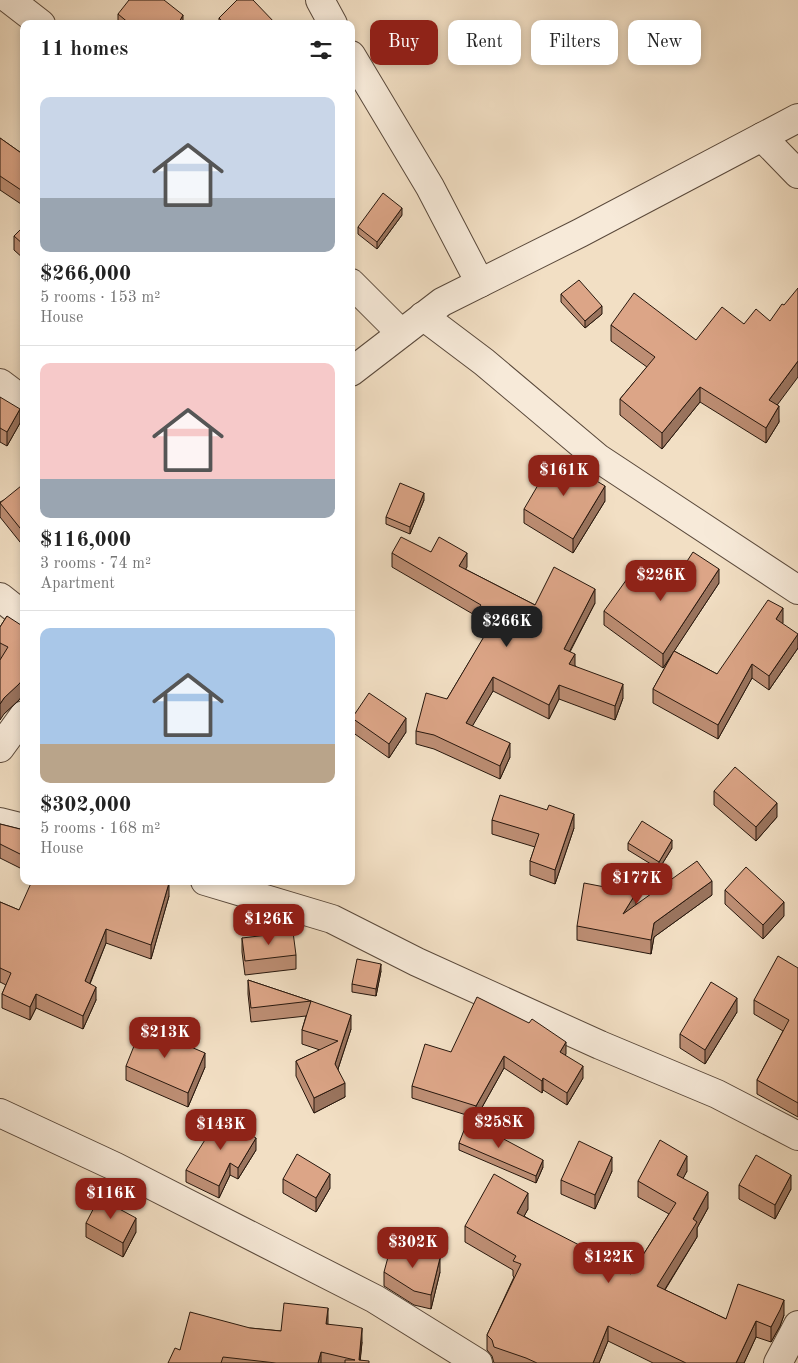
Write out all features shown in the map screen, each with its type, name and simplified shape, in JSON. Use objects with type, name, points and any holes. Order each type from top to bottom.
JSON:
[{"type":"street","points":[[10,0],[36,20]]},
{"type":"street","points":[[320,0],[331,20]]},
{"type":"street","points":[[355,62],[430,187],[480,283]]},
{"type":"street","points":[[355,369],[442,302],[580,233],[798,118]]},
{"type":"street","points":[[762,138],[798,174]]},
{"type":"street","points":[[355,287],[401,334]]},
{"type":"street","points":[[423,316],[484,362],[598,458],[798,590]]},
{"type":"street","points":[[0,383],[20,398]]},
{"type":"street","points":[[0,597],[20,613]]},
{"type":"street","points":[[0,748],[20,720]]},
{"type":"street","points":[[0,822],[20,827]]},
{"type":"street","points":[[218,885],[332,920],[417,962],[556,1025],[717,1094],[798,1136]]},
{"type":"street","points":[[0,1113],[125,1171],[358,1290],[478,1363]]},
{"type":"street","points":[[778,1363],[798,1325]]},
{"type":"building","points":[[129,0],[164,0],[183,15],[180,20],[125,20],[118,14]]},
{"type":"building","points":[[237,0],[253,0],[272,20],[221,20],[219,18]]},
{"type":"building","points":[[0,138],[20,152],[20,189],[0,176]]},
{"type":"building","points":[[383,193],[402,208],[377,242],[358,227]]},
{"type":"building","points":[[20,230],[20,241],[14,236]]},
{"type":"building","points":[[579,280],[602,306],[585,321],[561,294]]},
{"type":"building","points":[[798,288],[798,361],[769,400],[779,406],[766,428],[700,387],[662,433],[620,399],[655,357],[611,325],[634,293],[696,340],[722,307],[744,324],[756,309],[770,321],[782,304],[784,305]]},
{"type":"building","points":[[0,397],[20,409],[7,432],[0,428]]},
{"type":"building","points":[[555,456],[605,486],[573,539],[524,509]]},
{"type":"building","points":[[400,483],[424,493],[410,527],[386,517]]},
{"type":"building","points":[[20,487],[20,528],[0,503]]},
{"type":"building","points":[[401,537],[431,552],[439,537],[467,553],[459,566],[535,605],[554,567],[595,589],[564,649],[575,654],[569,664],[623,684],[615,706],[559,685],[549,705],[493,677],[466,723],[510,743],[500,766],[434,735],[416,731],[426,693],[447,699],[495,618],[478,609],[481,605],[392,553]]},
{"type":"building","points":[[693,552],[719,569],[663,654],[604,611],[637,565],[669,589]]},
{"type":"building","points":[[768,600],[783,608],[776,619],[798,634],[769,676],[752,664],[718,725],[653,689],[674,651],[717,674]]},
{"type":"building","points":[[7,616],[20,624],[20,683],[0,704],[0,660],[8,647],[0,643],[0,627]]},
{"type":"building","points":[[369,693],[406,718],[389,744],[355,720],[355,714]]},
{"type":"building","points":[[735,767],[777,803],[756,827],[714,791]]},
{"type":"building","points":[[500,795],[547,810],[549,805],[574,814],[555,870],[530,861],[539,834],[492,820]]},
{"type":"building","points":[[642,821],[672,840],[659,862],[628,843]]},
{"type":"building","points":[[0,824],[20,829],[20,854],[0,844]]},
{"type":"building","points":[[697,861],[712,881],[654,923],[651,940],[577,926],[584,883],[636,893],[623,914]]},
{"type":"building","points":[[746,867],[784,902],[763,925],[725,890]]},
{"type":"building","points":[[30,885],[168,885],[151,945],[106,929],[85,981],[96,987],[83,1016],[36,994],[30,1007],[2,994],[11,973],[0,968],[0,902],[19,910]]},
{"type":"building","points":[[293,932],[296,955],[245,961],[242,938]]},
{"type":"building","points":[[778,956],[798,968],[798,1103],[757,1080],[789,1020],[754,1000]]},
{"type":"building","points":[[357,959],[381,964],[376,989],[352,984]]},
{"type":"building","points":[[248,980],[311,1001],[251,1008]]},
{"type":"building","points":[[711,982],[737,998],[705,1050],[680,1034]]},
{"type":"building","points":[[477,997],[529,1023],[532,1019],[566,1042],[560,1052],[583,1066],[567,1093],[543,1078],[542,1081],[504,1056],[476,1106],[412,1086],[425,1044],[451,1052]]},
{"type":"building","points":[[311,1001],[351,1015],[335,1064],[345,1083],[314,1098],[296,1061],[338,1041],[302,1030]]},
{"type":"building","points":[[142,1026],[205,1053],[188,1093],[126,1066]]},
{"type":"building","points":[[220,1116],[256,1138],[238,1168],[230,1163],[219,1186],[186,1170]]},
{"type":"building","points":[[468,1120],[543,1160],[536,1176],[459,1143]]},
{"type":"building","points":[[660,1140],[687,1156],[677,1175],[708,1192],[693,1219],[697,1222],[657,1286],[726,1319],[738,1284],[784,1300],[771,1327],[756,1321],[736,1363],[686,1363],[608,1326],[593,1363],[537,1363],[494,1347],[492,1340],[487,1335],[521,1264],[513,1261],[516,1256],[465,1226],[494,1174],[528,1193],[517,1213],[583,1247],[581,1251],[631,1274],[676,1203],[638,1181]]},
{"type":"building","points":[[579,1141],[612,1157],[595,1195],[561,1180]]},
{"type":"building","points":[[297,1154],[330,1174],[316,1198],[283,1179]]},
{"type":"building","points":[[756,1155],[791,1175],[775,1205],[739,1185]]},
{"type":"building","points":[[99,1198],[136,1218],[123,1243],[86,1223]]},
{"type":"building","points":[[391,1246],[440,1258],[431,1295],[414,1291],[384,1272]]},
{"type":"building","points":[[284,1303],[328,1308],[326,1324],[362,1328],[359,1360],[369,1361],[369,1363],[345,1363],[345,1360],[355,1360],[321,1352],[318,1363],[276,1363],[223,1357],[221,1363],[168,1363],[175,1348],[180,1350],[190,1312],[250,1328],[281,1331]]}]
